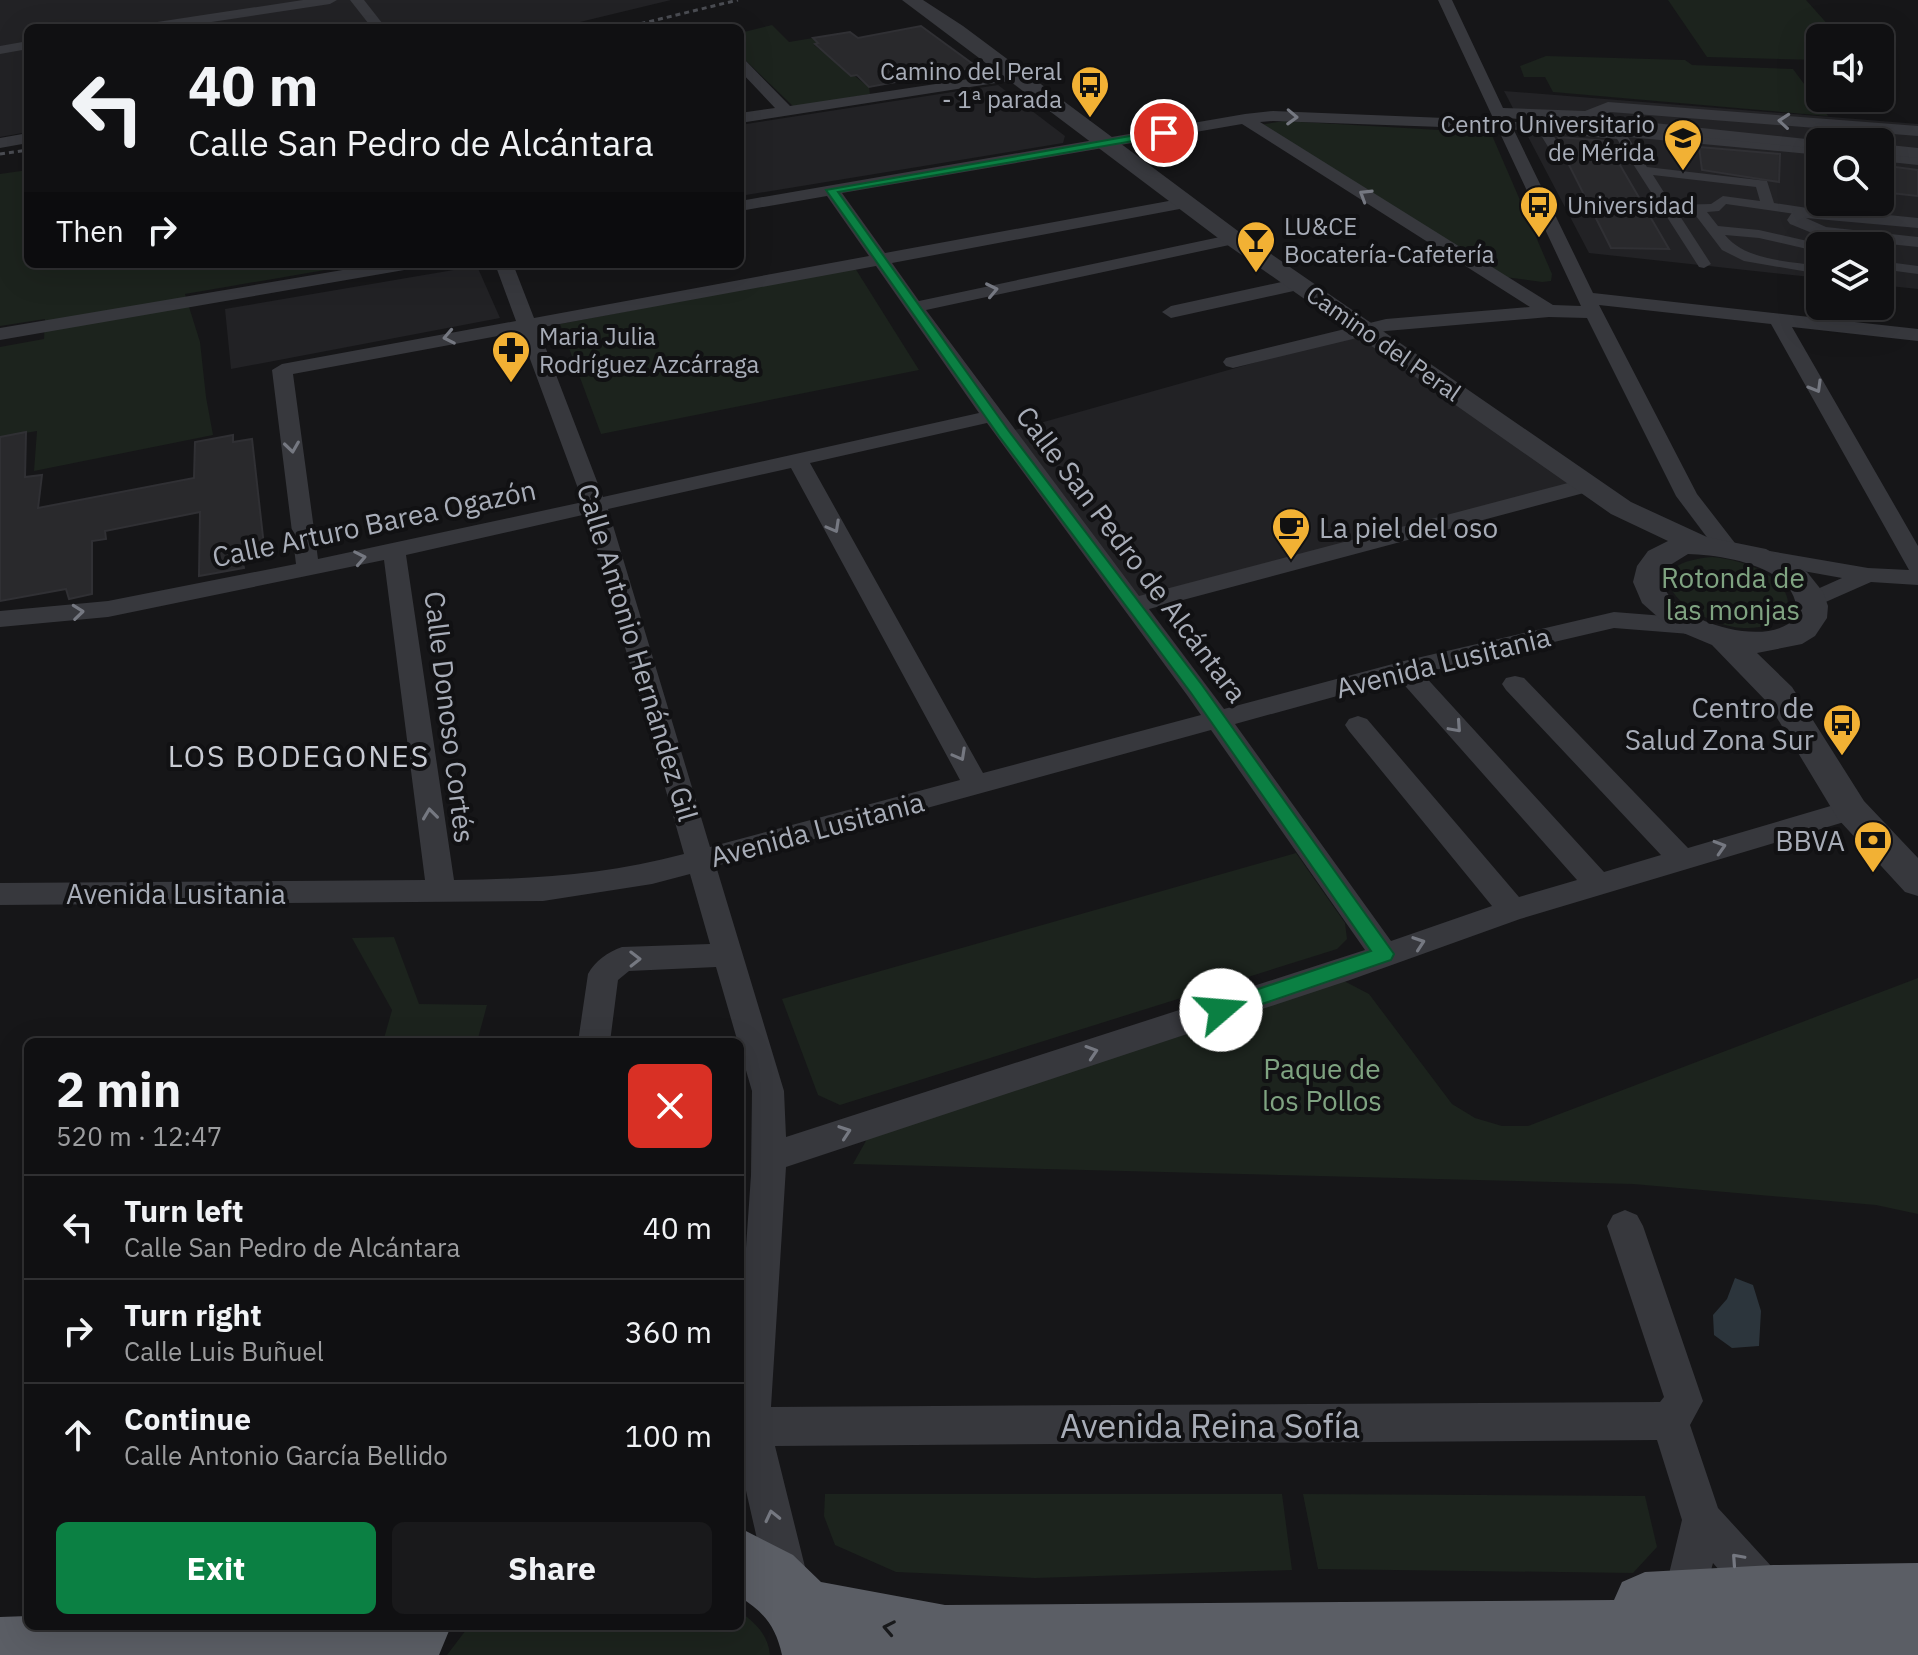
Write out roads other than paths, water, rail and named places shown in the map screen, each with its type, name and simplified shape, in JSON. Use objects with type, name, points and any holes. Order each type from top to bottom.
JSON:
[{"type":"highway","points":[[945,1638],[1773,1598],[1918,1596]]},
{"type":"highway","points":[[787,1605],[945,1638],[1918,1631]]},
{"type":"highway","points":[[0,1650],[267,1647],[344,1639],[371,1630]]},
{"type":"highway","points":[[404,1655],[416,1630]]},
{"type":"street","points":[[171,24],[330,0]]},
{"type":"street","points":[[357,0],[376,24]]},
{"type":"street","name":"Camino del Peral","points":[[911,0],[1234,239],[1621,508],[1693,543],[1758,556],[1793,576],[1812,600]]},
{"type":"street","points":[[1445,0],[1590,305],[1687,496],[1693,543]]},
{"type":"street","points":[[0,50],[24,46]]},
{"type":"street","points":[[744,67],[787,111]]},
{"type":"street","points":[[744,117],[1015,76]]},
{"type":"street","points":[[1600,119],[1608,107],[1918,131]]},
{"type":"street","points":[[744,205],[1273,116],[1587,116],[1806,142]]},
{"type":"street","points":[[1502,118],[1543,128],[1622,136]]},
{"type":"street","points":[[1245,119],[1549,311]]},
{"type":"street","points":[[1543,128],[1557,152]]},
{"type":"street","points":[[1704,264],[1618,131],[1806,150]]},
{"type":"street","points":[[0,143],[24,139]]},
{"type":"street","points":[[1742,143],[1747,158]]},
{"type":"street","points":[[1894,150],[1918,153]]},
{"type":"street","points":[[1894,158],[1918,161]]},
{"type":"street","points":[[1901,159],[1908,174]]},
{"type":"street","points":[[1628,176],[1709,177],[1762,184],[1768,205]]},
{"type":"street","points":[[1709,177],[1713,200],[1806,211]]},
{"type":"street","name":"Calle San Pedro de Alcántara","points":[[831,190],[992,416],[1219,720],[1384,954]]},
{"type":"street","points":[[1647,211],[1714,208],[1723,200]]},
{"type":"street","points":[[308,568],[282,370],[526,322],[1185,203]]},
{"type":"street","points":[[1698,210],[1727,247],[1749,258],[1806,268]]},
{"type":"street","points":[[1806,213],[1796,220],[1816,232]]},
{"type":"street","points":[[1849,216],[1918,223]]},
{"type":"street","points":[[1714,230],[1759,234],[1806,245]]},
{"type":"street","points":[[916,307],[1234,239]]},
{"type":"street","points":[[1894,241],[1918,242]]},
{"type":"street","points":[[1894,267],[1918,270]]},
{"type":"street","points":[[0,334],[387,268]]},
{"type":"street","name":"Calle Antonio Hernández Gil","points":[[506,268],[595,504],[768,1091],[771,1157],[745,1440],[787,1605]]},
{"type":"street","points":[[1171,312],[1300,284]]},
{"type":"street","points":[[1233,362],[1386,325],[1590,305],[1778,319],[1918,335]]},
{"type":"street","points":[[1778,319],[1918,566]]},
{"type":"street","name":"Calle Arturo Barea Ogazón","points":[[0,619],[108,609],[394,551],[992,416]]},
{"type":"street","points":[[797,459],[976,785]]},
{"type":"street","points":[[1134,605],[1587,485]]},
{"type":"street","name":"Camino del Peral","points":[[1587,485],[1609,509],[1650,580],[1661,606],[1690,626],[1724,639]]},
{"type":"street","points":[[1687,496],[1693,543]]},
{"type":"street","points":[[1650,580],[1656,559],[1693,543]]},
{"type":"street","name":"Calle Donoso Cortés","points":[[394,551],[441,891]]},
{"type":"street","points":[[1758,556],[1868,575],[1918,578]]},
{"type":"street","points":[[1724,639],[1746,643],[1786,640],[1801,634],[1811,624],[1815,613],[1812,600],[1868,575]]},
{"type":"street","name":"Avenida Lusitania","points":[[1614,620],[1650,580]]},
{"type":"street","name":"Avenida Lusitania","points":[[0,894],[543,890],[652,873],[1404,669],[1614,620],[1690,626]]},
{"type":"street","points":[[1724,639],[1780,695],[1851,810],[1918,882]]},
{"type":"street","points":[[1780,695],[1775,669],[1786,640]]},
{"type":"street","points":[[1404,669],[1598,885]]},
{"type":"street","points":[[1515,684],[1682,859]]},
{"type":"street","points":[[1358,725],[1513,910]]},
{"type":"street","points":[[771,1157],[1513,910],[1851,810]]},
{"type":"street","points":[[595,1038],[603,974],[622,959],[730,955]]},
{"type":"street","points":[[1625,1226],[1684,1401],[1670,1421],[1702,1520],[1773,1598]]},
{"type":"street","name":"Avenida Reina Sofía","points":[[745,1440],[871,1428],[1670,1421]]},
{"type":"street","points":[[1683,1603],[1702,1520]]},
{"type":"railway","points":[[639,24],[738,0]]},
{"type":"railway","points":[[0,154],[24,151]]},
{"type":"place","name":"Camino del Peral - 1ª parada","points":[[1090,119]]},
{"type":"place","name":"Centro Universitario de Mérida","points":[[1683,172]]},
{"type":"place","name":"Universidad","points":[[1539,239]]},
{"type":"place","name":"LU&CE Bocatería-Cafetería","points":[[1256,274]]},
{"type":"place","name":"Maria Julia Rodríguez Azcárraga","points":[[511,384]]},
{"type":"place","name":"La piel del oso","points":[[1291,561]]},
{"type":"place","name":"Centro de Salud Zona Sur","points":[[1842,757]]},
{"type":"place","name":"BBVA","points":[[1873,874]]},
{"type":"district","name":"LOS BODEGONES","points":[[299,755]]},
{"type":"park label","name":"Rotonda de las monjas","points":[[1733,593]]},
{"type":"park label","name":"Paque de los Pollos","points":[[1322,1084]]}]
